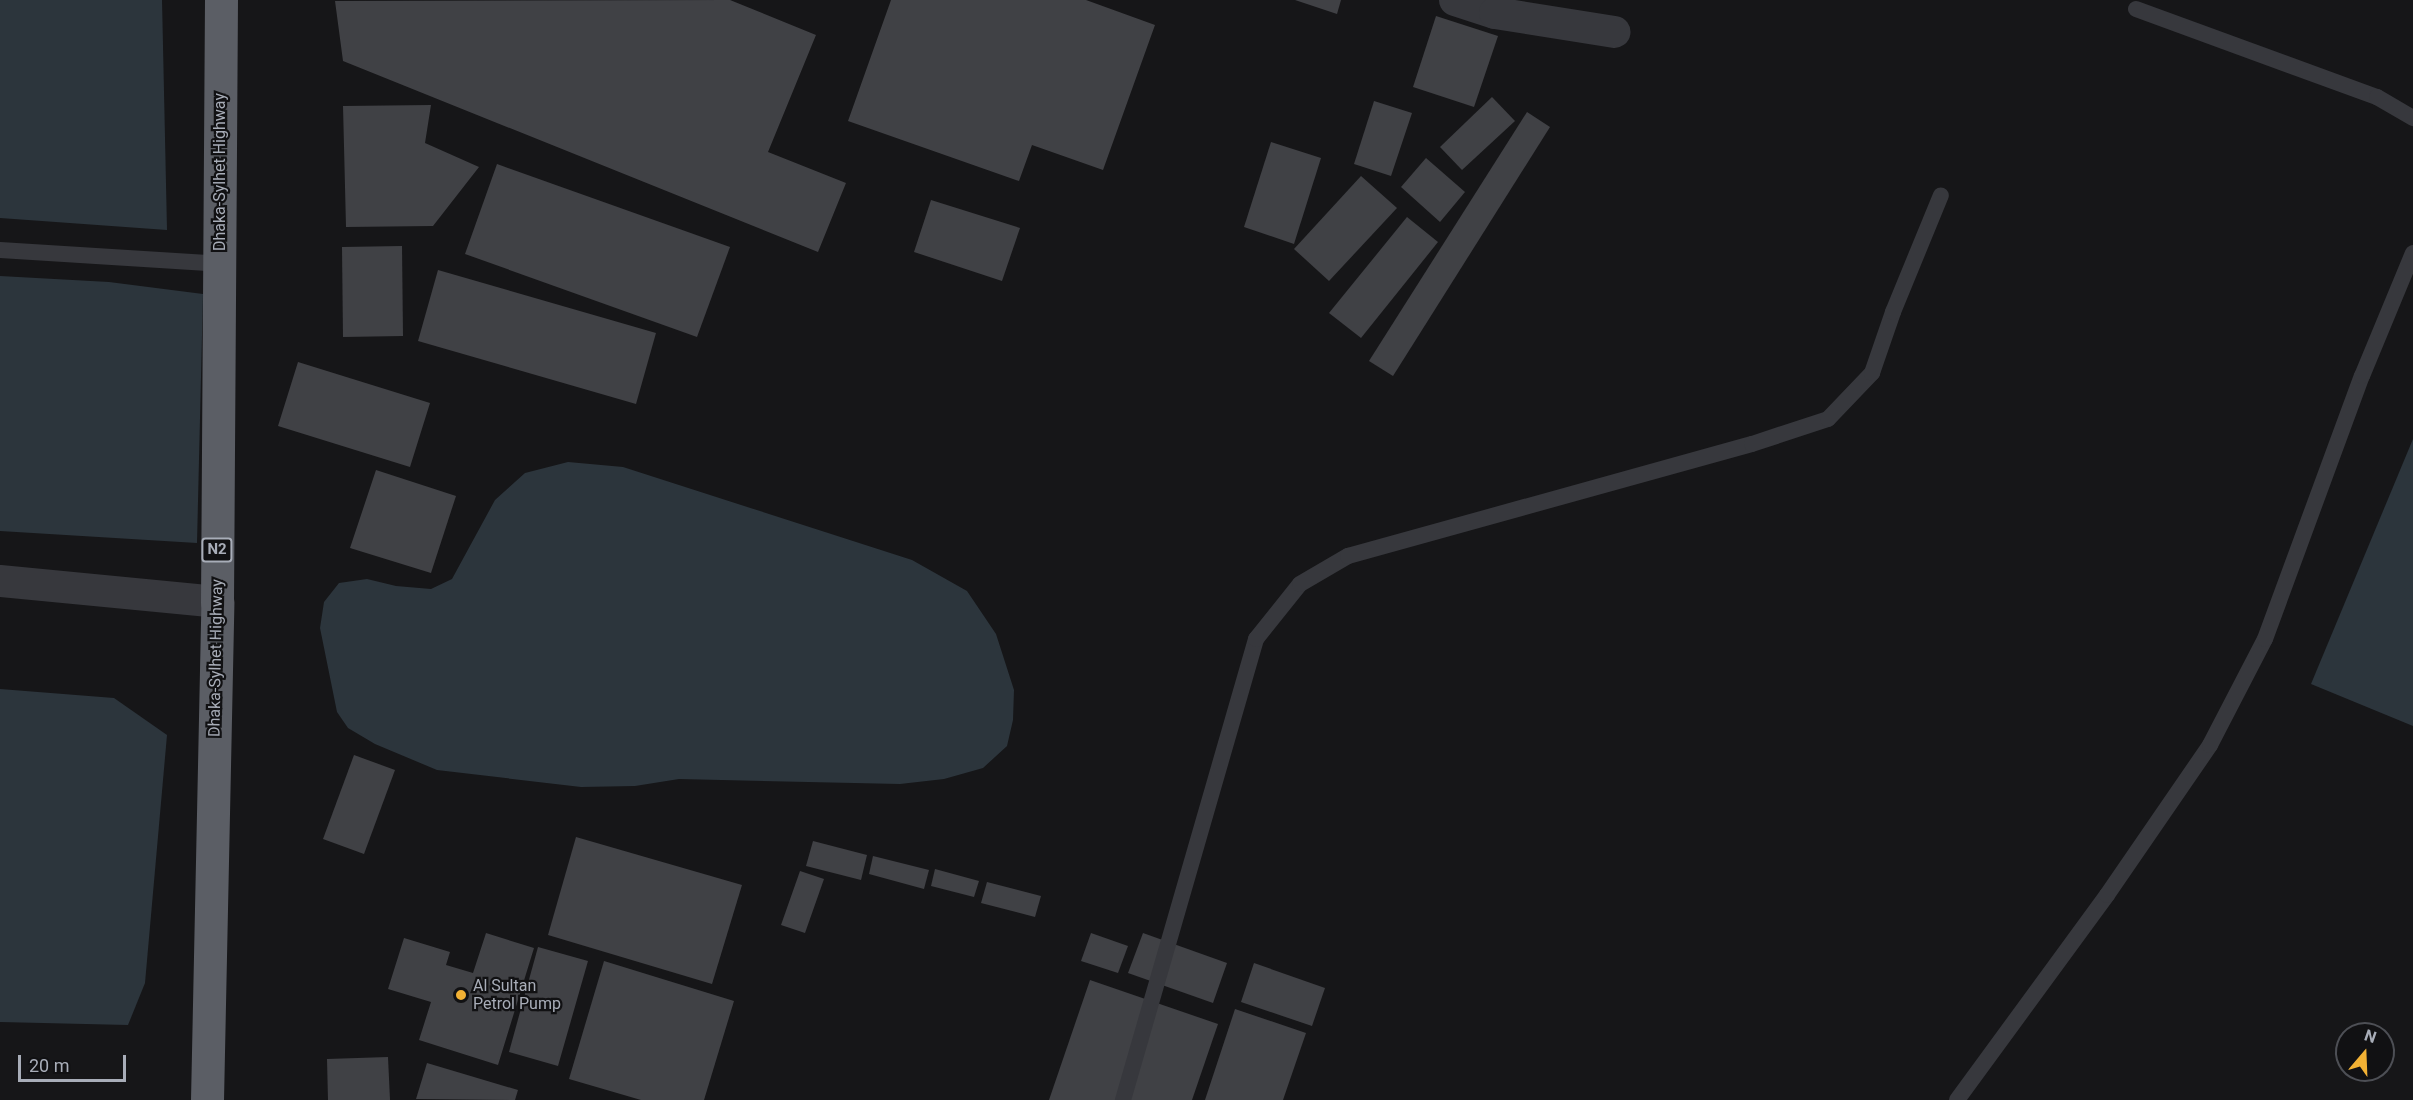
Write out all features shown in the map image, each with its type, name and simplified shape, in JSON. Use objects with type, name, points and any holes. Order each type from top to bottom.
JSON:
[{"type":"highway","name":"Dhaka-Sylhet Highway","points":[[207,1100],[217,602],[221,0]]},
{"type":"street","points":[[1455,0],[1494,13],[1615,32]]},
{"type":"street","points":[[0,581],[217,602]]},
{"type":"lane","points":[[2136,9],[2377,97],[2413,118]]},
{"type":"lane","points":[[1123,1100],[1256,639],[1300,584],[1348,556],[1752,444],[1828,419],[1872,374],[1893,312],[1941,195]]},
{"type":"lane","points":[[0,250],[220,264]]},
{"type":"lane","points":[[1957,1100],[2107,895],[2210,745],[2265,639],[2362,376],[2413,253]]},
{"type":"shaded area","points":[[0,0],[162,0],[167,230],[0,218]]},
{"type":"shaded area","points":[[0,276],[109,282],[203,294],[197,543],[0,531]]},
{"type":"shaded area","points":[[2413,439],[2413,726],[2311,684]]},
{"type":"shaded area","points":[[568,462],[623,467],[912,560],[967,591],[996,634],[1014,690],[1013,720],[1007,746],[983,768],[944,779],[900,784],[679,779],[635,786],[581,787],[437,770],[375,744],[348,728],[337,712],[320,628],[324,602],[339,583],[367,579],[396,586],[431,589],[452,579],[495,500],[525,473]]},
{"type":"shaded area","points":[[0,689],[114,698],[167,735],[145,983],[128,1025],[0,1022]]},
{"type":"building","points":[[730,0],[816,35],[768,152],[846,183],[818,252],[343,61],[335,1]]},
{"type":"building","points":[[891,0],[1086,0],[1155,25],[1103,170],[1032,145],[1019,181],[848,121]]},
{"type":"building","points":[[1295,0],[1341,0],[1337,14]]},
{"type":"building","points":[[1436,16],[1498,36],[1474,107],[1413,87]]},
{"type":"building","points":[[1492,97],[1515,121],[1462,170],[1440,147]]},
{"type":"building","points":[[1374,101],[1412,113],[1391,176],[1354,164]]},
{"type":"building","points":[[431,105],[425,143],[479,167],[433,226],[346,227],[343,106]]},
{"type":"building","points":[[1527,112],[1550,127],[1393,376],[1369,361]]},
{"type":"building","points":[[1271,142],[1321,158],[1294,244],[1244,227]]},
{"type":"building","points":[[1426,158],[1465,192],[1440,222],[1401,187]]},
{"type":"building","points":[[497,164],[730,247],[697,337],[465,254]]},
{"type":"building","points":[[1361,176],[1397,208],[1329,281],[1294,249]]},
{"type":"building","points":[[931,200],[1020,228],[1002,281],[914,252]]},
{"type":"building","points":[[1407,217],[1438,242],[1361,338],[1329,313]]},
{"type":"building","points":[[402,246],[403,336],[343,337],[342,247]]},
{"type":"building","points":[[438,270],[656,333],[636,404],[418,341]]},
{"type":"building","points":[[298,362],[430,403],[410,467],[278,426]]},
{"type":"building","points":[[376,470],[456,496],[431,573],[350,548]]},
{"type":"building","points":[[354,755],[395,770],[364,854],[323,839]]},
{"type":"building","points":[[576,837],[742,885],[712,984],[548,935]]},
{"type":"building","points":[[813,841],[867,855],[861,880],[806,866]]},
{"type":"building","points":[[873,856],[929,870],[924,889],[869,874]]},
{"type":"building","points":[[935,869],[979,881],[974,897],[931,886]]},
{"type":"building","points":[[800,871],[824,879],[805,933],[781,925]]},
{"type":"building","points":[[987,882],[1041,896],[1035,917],[981,903]]},
{"type":"building","points":[[486,933],[534,948],[498,1065],[419,1040],[431,1002],[388,989],[404,938],[450,952],[446,965],[473,973]]},
{"type":"building","points":[[1091,933],[1128,946],[1118,973],[1081,961]]},
{"type":"building","points":[[1143,933],[1227,963],[1213,1003],[1128,973]]},
{"type":"building","points":[[538,947],[588,961],[558,1066],[509,1052]]},
{"type":"building","points":[[604,961],[734,1001],[704,1100],[641,1100],[569,1079]]},
{"type":"building","points":[[1254,963],[1325,988],[1312,1026],[1241,1002]]},
{"type":"building","points":[[1090,980],[1218,1024],[1192,1100],[1049,1100]]},
{"type":"building","points":[[1235,1009],[1306,1033],[1283,1100],[1205,1100]]},
{"type":"building","points":[[388,1057],[390,1100],[328,1100],[327,1059]]},
{"type":"building","points":[[427,1063],[518,1090],[515,1100],[416,1099]]},
{"type":"place","name":"Al Sultan Petrol Pump","points":[[461,995]]}]
